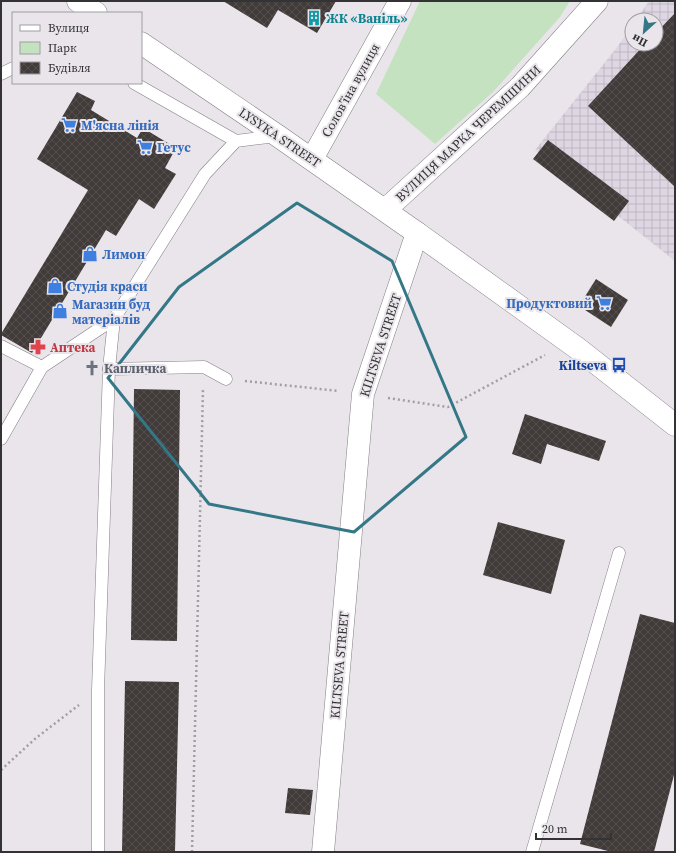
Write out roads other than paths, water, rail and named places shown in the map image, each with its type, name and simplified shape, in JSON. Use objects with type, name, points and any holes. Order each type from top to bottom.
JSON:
[{"type":"street","points":[[78,1],[94,12]]},
{"type":"street","name":"Соловʼїна вулиця","points":[[312,159],[400,1]]},
{"type":"street","name":"ВУЛИЦЯ МАРКА ЧЕРЕМШИНИ","points":[[385,210],[520,87],[597,1]]},
{"type":"street","name":"LYSYKA STREET","points":[[142,44],[312,159],[417,233]]},
{"type":"street","points":[[417,233],[578,348],[675,425]]},
{"type":"street","name":"KILTSEVA STREET","points":[[323,852],[363,394],[417,233]]},
{"type":"lane","points":[[1,74],[12,68]]},
{"type":"lane","points":[[136,84],[236,141],[278,136]]},
{"type":"lane","points":[[1,439],[42,367],[114,319],[205,174],[236,141]]},
{"type":"lane","points":[[98,852],[98,690],[109,370],[114,319]]},
{"type":"lane","points":[[1,346],[42,367]]},
{"type":"lane","points":[[109,370],[204,368],[226,379]]},
{"type":"lane","points":[[532,852],[619,552]]},
{"type":"place","name":"ЖК «Ваніль»","points":[[314,18]]},
{"type":"place","name":"М'ясна лінія","points":[[69,125]]},
{"type":"place","name":"Гетус","points":[[145,147]]},
{"type":"place","name":"Лимон","points":[[90,254]]},
{"type":"place","name":"Студія краси","points":[[55,286]]},
{"type":"place","name":"Продуктовий","points":[[604,303]]},
{"type":"place","name":"Магазин буд матеріалів","points":[[60,311]]},
{"type":"place","name":"Аптека","points":[[38,347]]},
{"type":"place","name":"Kiltseva","points":[[619,365]]},
{"type":"place","name":"Капличка","points":[[92,368]]}]
